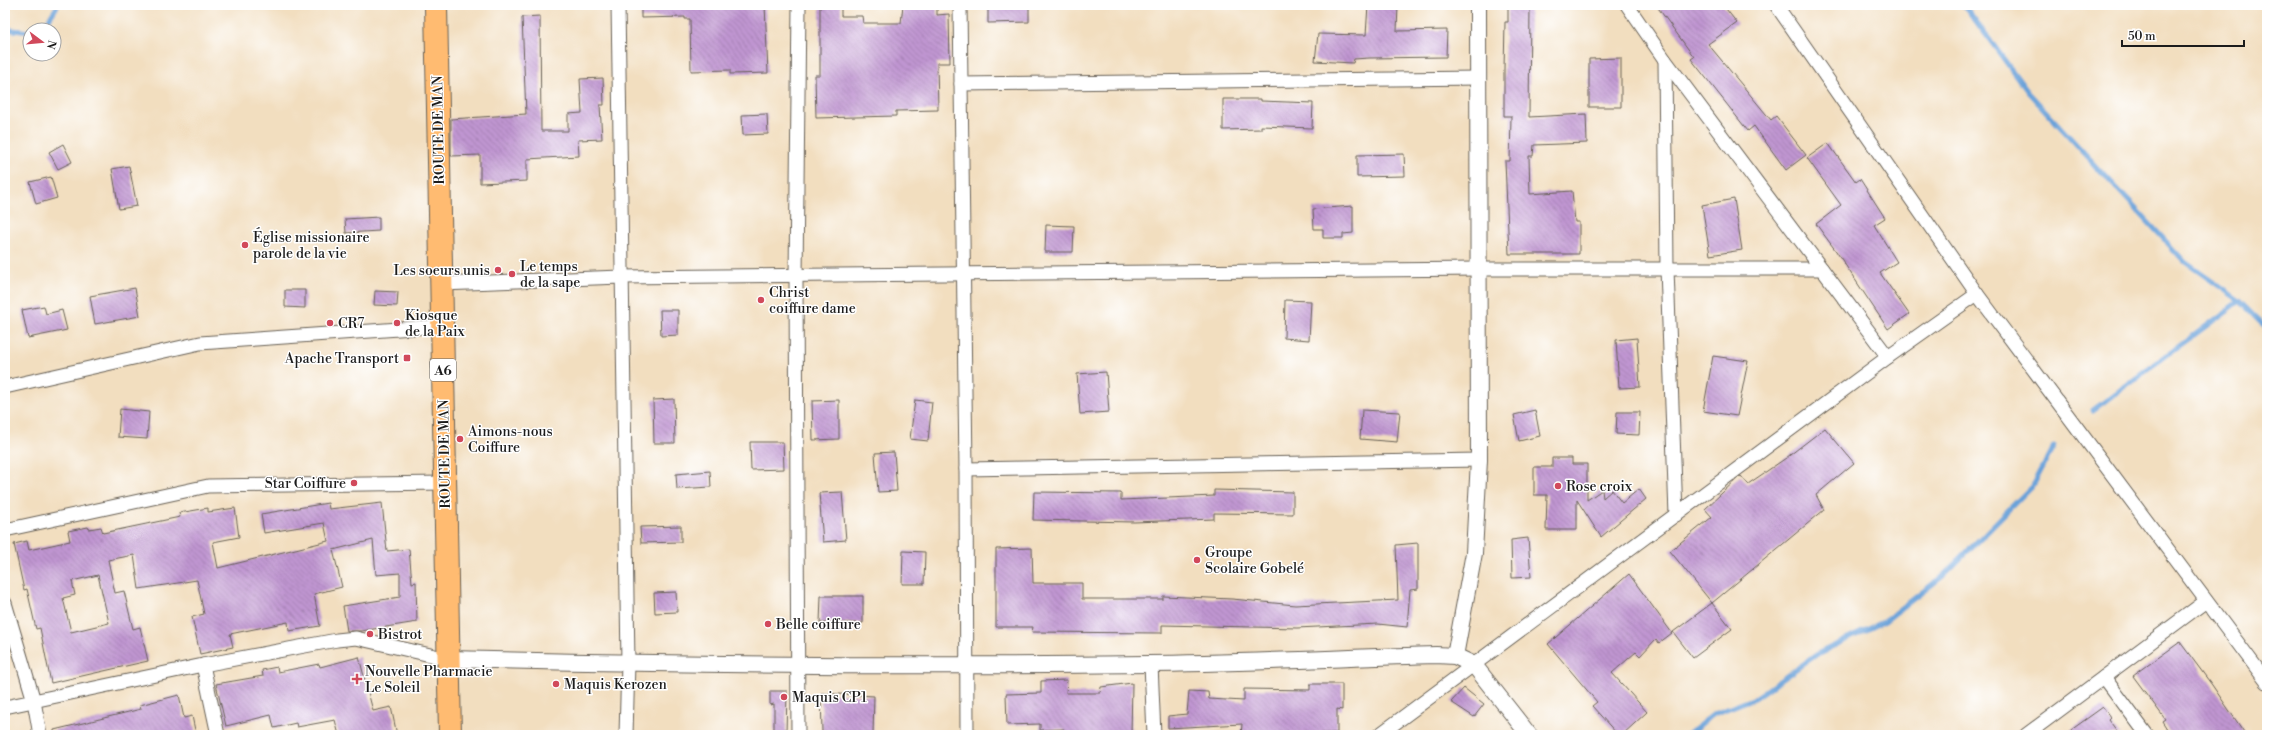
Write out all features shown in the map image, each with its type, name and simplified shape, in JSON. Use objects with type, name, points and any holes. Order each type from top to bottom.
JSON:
[{"type":"highway","name":"ROUTE DE MAN","points":[[436,5],[450,735]]},
{"type":"street","points":[[618,5],[628,664],[626,735]]},
{"type":"street","points":[[798,735],[796,276],[799,5]]},
{"type":"street","points":[[960,5],[966,469],[967,735]]},
{"type":"street","points":[[1455,656],[1474,553],[1479,460],[1478,5]]},
{"type":"street","points":[[1627,5],[1665,60],[1888,357]]},
{"type":"street","points":[[1776,5],[1977,294],[2267,682]]},
{"type":"street","points":[[1665,60],[1668,269],[1676,514]]},
{"type":"street","points":[[961,84],[1478,78]]},
{"type":"street","points":[[441,284],[621,277],[1479,269],[1822,269]]},
{"type":"street","points":[[1379,735],[1888,357],[1977,294]]},
{"type":"street","points":[[5,387],[200,343],[442,326]]},
{"type":"street","points":[[966,469],[1479,460]]},
{"type":"street","points":[[5,530],[208,486],[445,483]]},
{"type":"street","points":[[2026,735],[2206,601]]},
{"type":"street","points":[[5,603],[34,701],[40,735]]},
{"type":"street","points":[[5,707],[203,665],[356,638],[448,658],[628,664],[966,666],[1151,664],[1436,654],[1455,656],[1474,665],[1529,735]]},
{"type":"street","points":[[1151,664],[1154,735]]},
{"type":"street","points":[[203,665],[218,735]]},
{"type":"street","points":[[2104,677],[2147,735]]},
{"type":"building","points":[[641,5],[765,5],[768,73],[730,74],[730,70],[691,71],[690,19],[685,19],[685,17],[641,18]]},
{"type":"building","points":[[820,5],[841,5],[841,16],[862,16],[863,23],[901,23],[903,5],[937,5],[937,15],[949,14],[950,63],[937,63],[938,110],[896,111],[896,116],[816,118],[815,75],[820,75]]},
{"type":"building","points":[[988,5],[1029,5],[1029,22],[988,23]]},
{"type":"building","points":[[1368,5],[1398,5],[1397,31],[1447,30],[1446,57],[1369,58],[1354,59],[1353,63],[1315,61],[1318,34],[1366,35]]},
{"type":"building","points":[[1508,5],[1530,5],[1529,117],[1586,114],[1587,143],[1534,145],[1533,156],[1529,156],[1530,194],[1572,191],[1575,222],[1579,222],[1579,254],[1509,254],[1505,161],[1510,161],[1511,116],[1504,116],[1505,22],[1508,22]]},
{"type":"building","points":[[1656,5],[1723,5],[1737,23],[1708,44],[1771,120],[1776,116],[1806,155],[1786,170],[1754,126],[1748,131],[1691,59],[1694,57]]},
{"type":"building","points":[[540,16],[541,131],[568,131],[568,114],[582,113],[580,79],[603,78],[604,105],[600,105],[602,139],[578,140],[579,156],[527,159],[527,181],[480,183],[480,155],[451,156],[451,119],[526,114],[522,17]]},
{"type":"building","points":[[1621,58],[1621,107],[1589,107],[1589,59]]},
{"type":"building","points":[[1223,99],[1261,99],[1261,101],[1313,103],[1312,128],[1261,126],[1261,129],[1223,130]]},
{"type":"building","points":[[767,114],[768,134],[743,135],[742,115]]},
{"type":"building","points":[[1828,143],[1856,182],[1860,179],[1885,218],[1874,225],[1897,262],[1880,273],[1909,314],[1888,329],[1836,251],[1816,224],[1841,205],[1807,158]]},
{"type":"building","points":[[63,144],[72,162],[58,169],[49,152]]},
{"type":"building","points":[[1404,154],[1405,176],[1357,177],[1357,155]]},
{"type":"building","points":[[129,166],[137,206],[119,209],[112,169]]},
{"type":"building","points":[[51,177],[57,198],[36,204],[30,182]]},
{"type":"building","points":[[1734,199],[1742,250],[1710,255],[1702,205]]},
{"type":"building","points":[[1353,206],[1353,233],[1343,234],[1343,238],[1323,238],[1323,229],[1314,229],[1313,209]]},
{"type":"building","points":[[379,217],[379,231],[346,233],[345,219]]},
{"type":"building","points":[[1046,225],[1074,226],[1073,252],[1045,252]]},
{"type":"building","points":[[135,288],[140,316],[95,324],[90,296]]},
{"type":"building","points":[[285,290],[305,290],[305,308],[285,307]]},
{"type":"building","points":[[375,291],[398,292],[397,306],[374,305]]},
{"type":"building","points":[[1285,300],[1311,301],[1309,340],[1284,338]]},
{"type":"building","points":[[44,306],[46,314],[62,310],[67,330],[28,338],[22,310]]},
{"type":"building","points":[[660,310],[678,310],[678,335],[661,336]]},
{"type":"building","points":[[1637,338],[1640,387],[1619,388],[1616,340]]},
{"type":"building","points":[[1713,356],[1748,361],[1737,416],[1703,411]]},
{"type":"building","points":[[1106,372],[1109,412],[1080,414],[1077,374]]},
{"type":"building","points":[[674,399],[675,443],[654,443],[653,400]]},
{"type":"building","points":[[839,400],[839,439],[813,440],[812,401]]},
{"type":"building","points":[[915,400],[932,402],[928,441],[910,439]]},
{"type":"building","points":[[120,409],[149,412],[147,439],[118,437]]},
{"type":"building","points":[[1362,410],[1400,412],[1397,442],[1360,439]]},
{"type":"building","points":[[1535,410],[1540,436],[1519,441],[1514,415]]},
{"type":"building","points":[[1617,412],[1640,412],[1639,435],[1616,434]]},
{"type":"building","points":[[1825,428],[1854,463],[1816,495],[1824,510],[1712,603],[1670,551],[1712,517],[1705,509],[1739,477],[1741,476],[1748,484],[1786,458]]},
{"type":"building","points":[[750,442],[783,442],[784,469],[751,470]]},
{"type":"building","points":[[894,452],[897,491],[878,492],[875,453]]},
{"type":"building","points":[[1552,458],[1572,458],[1572,464],[1587,464],[1587,500],[1602,490],[1603,498],[1612,490],[1622,503],[1639,489],[1646,499],[1601,537],[1577,500],[1577,530],[1546,530],[1547,495],[1534,495],[1534,467],[1552,467]]},
{"type":"building","points":[[710,471],[711,487],[677,489],[676,474]]},
{"type":"building","points":[[1214,490],[1293,492],[1293,514],[1214,513],[1214,519],[1134,522],[1033,520],[1034,492],[1121,493],[1121,500],[1214,496]]},
{"type":"building","points":[[842,492],[846,540],[823,542],[819,493]]},
{"type":"building","points":[[328,503],[329,509],[382,503],[387,551],[409,549],[412,583],[416,582],[417,622],[361,631],[347,631],[343,606],[400,597],[400,573],[376,575],[373,540],[333,550],[342,587],[314,594],[320,626],[289,631],[288,622],[230,634],[233,647],[200,654],[192,617],[204,614],[197,580],[139,589],[134,555],[108,560],[115,593],[124,591],[133,629],[140,627],[148,661],[51,683],[40,628],[36,629],[27,589],[24,590],[14,544],[27,541],[29,550],[70,541],[68,531],[88,527],[89,529],[101,527],[103,533],[180,517],[179,513],[208,508],[208,512],[235,508],[239,537],[213,542],[218,568],[328,541],[324,523],[264,533],[261,514]],"holes":[[[98,575],[109,623],[71,632],[63,598],[75,595],[72,581]]]},
{"type":"building","points":[[681,526],[681,542],[641,543],[640,527]]},
{"type":"building","points":[[1528,538],[1531,577],[1512,578],[1511,540]]},
{"type":"building","points":[[1418,543],[1418,589],[1410,590],[1407,627],[1378,624],[1297,628],[1162,625],[1162,633],[1032,632],[1033,627],[996,627],[996,549],[1032,548],[1033,583],[1082,583],[1082,599],[1163,599],[1163,596],[1232,599],[1295,605],[1398,600],[1396,545]]},
{"type":"building","points":[[903,551],[925,552],[924,584],[902,584]]},
{"type":"building","points":[[1629,574],[1672,633],[1659,643],[1656,639],[1640,656],[1636,652],[1612,673],[1647,712],[1622,735],[1618,735],[1592,706],[1597,702],[1548,644]]},
{"type":"building","points":[[676,592],[677,612],[655,613],[654,593]]},
{"type":"building","points":[[821,596],[863,596],[863,623],[820,623]]},
{"type":"building","points":[[1712,603],[1732,629],[1693,658],[1673,632]]},
{"type":"building","points":[[2180,642],[2212,685],[2246,735],[2171,735],[2162,721],[2165,719],[2133,676]]},
{"type":"building","points":[[359,657],[373,711],[391,707],[397,735],[339,735],[335,720],[297,727],[296,723],[274,728],[271,715],[226,726],[216,684],[263,676],[262,670],[277,667],[278,672],[319,664],[320,667]]},
{"type":"building","points":[[1067,680],[1066,693],[1100,693],[1101,687],[1132,683],[1131,735],[1064,735],[1064,729],[1040,730],[1040,724],[1007,725],[1006,694],[1041,693],[1041,681]]},
{"type":"building","points":[[1310,684],[1342,684],[1342,710],[1337,709],[1337,733],[1241,735],[1242,724],[1168,728],[1168,716],[1187,714],[1189,691],[1208,692],[1209,699],[1244,701],[1244,689],[1310,690]]},
{"type":"building","points":[[1464,688],[1484,704],[1474,717],[1451,702]]},
{"type":"building","points":[[770,691],[787,691],[786,734],[774,734],[774,704],[770,705]]},
{"type":"building","points":[[821,693],[874,696],[873,734],[822,732]]},
{"type":"building","points":[[179,695],[184,718],[192,716],[196,735],[54,735],[54,730],[141,709],[140,705]]},
{"type":"building","points":[[2103,707],[2110,717],[2108,719],[2120,735],[2064,735]]},
{"type":"waterway","points":[[47,22],[58,5]]},
{"type":"waterway","points":[[1964,5],[2028,92],[2185,262],[2240,301],[2267,328]]},
{"type":"waterway","points":[[5,29],[22,31]]},
{"type":"waterway","points":[[2093,410],[2240,301]]},
{"type":"waterway","points":[[1687,735],[1714,714],[1755,698],[1819,653],[1885,621],[1943,576],[2034,484],[2054,446]]},
{"type":"place","name":"Église missionaire parole de la vie","points":[[245,245]]},
{"type":"place","name":"Les soeurs unis","points":[[498,270]]},
{"type":"place","name":"Le temps de la sape","points":[[512,274]]},
{"type":"place","name":"Christ coiffure dame","points":[[761,300]]},
{"type":"place","name":"CR7","points":[[330,323]]},
{"type":"place","name":"Kiosque de la Paix","points":[[397,323]]},
{"type":"place","name":"Apache Transport","points":[[407,358]]},
{"type":"place","name":"Aimons-nous Coiffure","points":[[460,439]]},
{"type":"place","name":"Star Coiffure","points":[[354,483]]},
{"type":"place","name":"Rose croix","points":[[1558,486]]},
{"type":"place","name":"Groupe Scolaire Gobelé","points":[[1197,560]]},
{"type":"place","name":"Belle coiffure","points":[[768,624]]},
{"type":"place","name":"Bistrot","points":[[370,634]]},
{"type":"place","name":"Nouvelle Pharmacie Le Soleil","points":[[357,679]]},
{"type":"place","name":"Maquis Kerozen","points":[[556,684]]},
{"type":"place","name":"Maquis CP1","points":[[784,697]]}]
